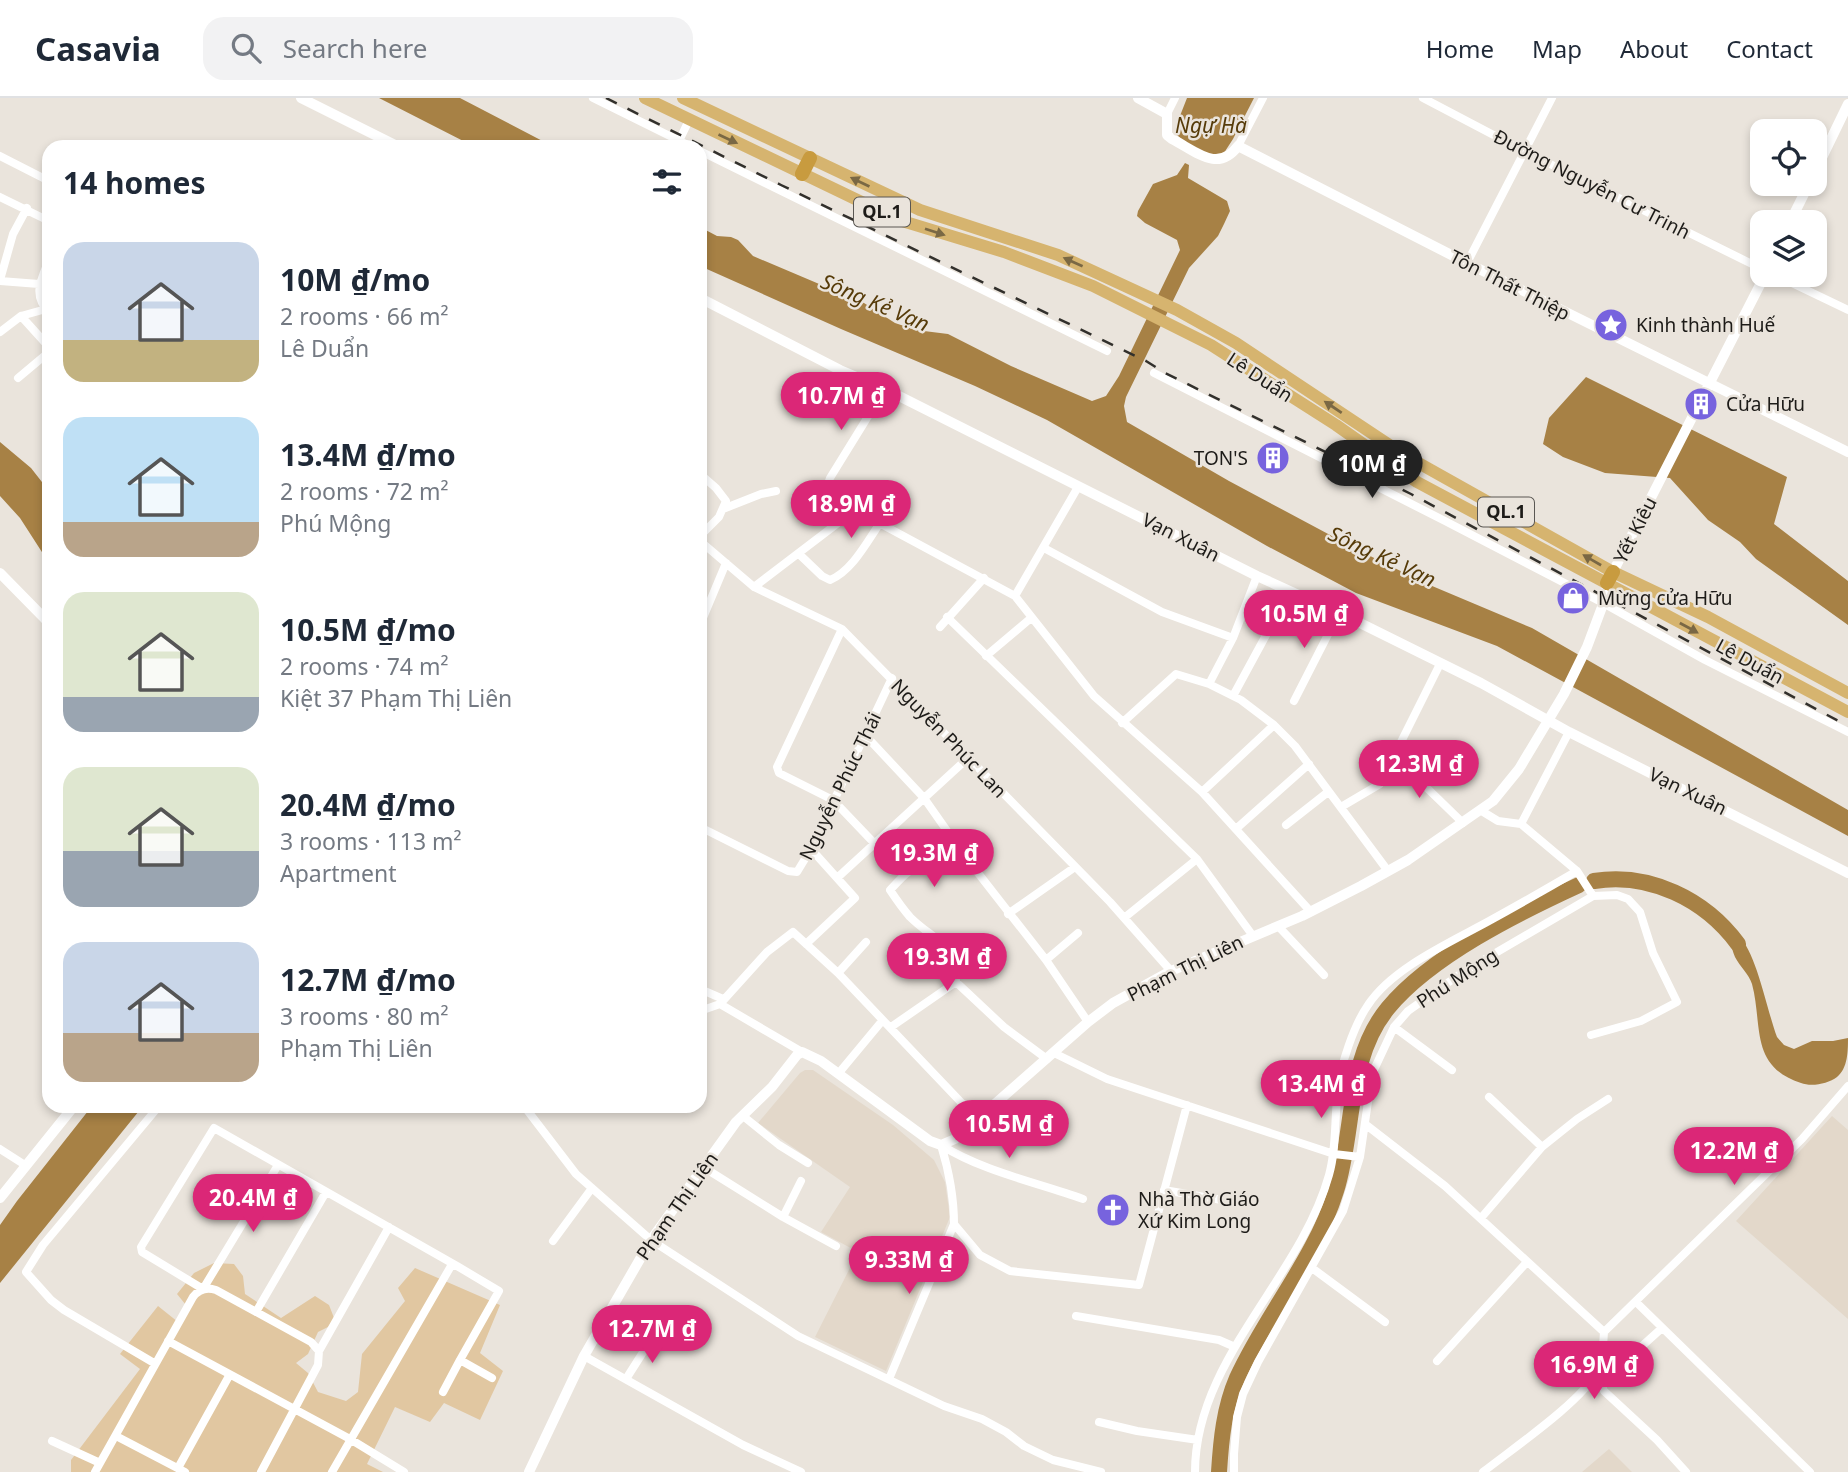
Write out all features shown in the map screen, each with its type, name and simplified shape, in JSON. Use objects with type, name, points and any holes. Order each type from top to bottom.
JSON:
[{"type":"highway","points":[[802,174],[810,158]]},
{"type":"main road","name":"Lê Duẩn","points":[[645,98],[898,220],[1004,252],[1093,286],[1211,345],[1270,382],[1397,470],[1610,578],[1708,617],[1848,693]]},
{"type":"main road","name":"Lê Duẩn","points":[[683,98],[920,210],[1058,255],[1177,310],[1236,343],[1406,456],[1610,578],[1848,712]]},
{"type":"main road","points":[[1397,470],[1406,456]]},
{"type":"street","points":[[301,98],[385,140]]},
{"type":"street","points":[[593,98],[677,140]]},
{"type":"street","points":[[1138,98],[1167,114]]},
{"type":"street","points":[[1175,98],[1167,114],[1167,135],[1214,160],[1224,160],[1231,156],[1263,98]]},
{"type":"street","name":"Đường Nguyễn Cư Trinh","points":[[1423,98],[1750,263]]},
{"type":"street","points":[[1467,263],[1552,98]]},
{"type":"street","points":[[1827,147],[1848,104]]},
{"type":"street","points":[[679,140],[689,120]]},
{"type":"street","name":"Tôn Thất Thiệp","points":[[1238,146],[1848,452]]},
{"type":"street","points":[[707,154],[1107,351]]},
{"type":"street","points":[[1,158],[42,178]]},
{"type":"street","points":[[0,197],[42,216]]},
{"type":"street","points":[[27,208],[13,234],[0,280],[42,289]]},
{"type":"street","points":[[42,280],[39,288],[39,299],[42,303]]},
{"type":"street","points":[[1711,383],[1759,287]]},
{"type":"street","points":[[1799,287],[1848,310]]},
{"type":"street","name":"Vạn Xuân","points":[[707,302],[839,370],[885,389],[1257,576],[1481,683],[1569,732],[1848,873]]},
{"type":"street","points":[[0,331],[21,316],[42,311]]},
{"type":"street","points":[[21,316],[42,341]]},
{"type":"street","points":[[18,378],[42,356]]},
{"type":"street","points":[[1154,373],[1848,732]]},
{"type":"street","name":"Yết Kiêu","points":[[1610,578],[1711,383]]},
{"type":"street","points":[[885,389],[830,478],[826,490],[855,510],[1015,596],[1094,696],[1202,792],[1311,912]]},
{"type":"street","points":[[707,480],[726,501],[719,517],[707,530]]},
{"type":"street","points":[[1015,596],[1078,487]]},
{"type":"street","points":[[723,509],[776,491]]},
{"type":"street","points":[[754,587],[855,510]]},
{"type":"street","points":[[799,554],[822,576],[834,579],[850,563],[880,523]]},
{"type":"street","name":"Nguyễn Phúc Lan","points":[[707,545],[754,587],[842,629],[1075,867],[1171,971]]},
{"type":"street","points":[[1044,548],[1162,612],[1233,638]]},
{"type":"street","points":[[707,608],[726,563]]},
{"type":"street","points":[[0,572],[42,616]]},
{"type":"street","points":[[1209,684],[1233,638],[1257,576]]},
{"type":"street","points":[[940,627],[984,578]]},
{"type":"street","name":"Phạm Thị Liên","points":[[941,1145],[954,1139],[1088,1021],[1113,1003],[1171,971],[1311,912],[1388,871],[1493,801],[1506,786],[1564,694],[1587,647],[1610,578]]},
{"type":"street","points":[[1233,696],[1290,591]]},
{"type":"street","points":[[1294,701],[1339,613]]},
{"type":"street","points":[[947,617],[1197,859],[1253,936]]},
{"type":"street","points":[[986,656],[1031,618]]},
{"type":"street","points":[[842,629],[777,767],[779,773],[833,800],[875,844]]},
{"type":"street","points":[[1341,807],[1380,784],[1440,664]]},
{"type":"street","points":[[1122,723],[1176,674],[1209,684],[1233,696],[1274,725],[1309,764],[1388,871]]},
{"type":"street","name":"Nguyễn Phúc Thái","points":[[707,830],[793,873],[800,869],[892,678]]},
{"type":"street","points":[[1202,792],[1274,725]]},
{"type":"street","points":[[1521,824],[1569,732]]},
{"type":"street","points":[[865,735],[924,798],[1008,914],[1046,960],[1088,1021]]},
{"type":"street","points":[[837,878],[969,757]]},
{"type":"street","points":[[1395,757],[1463,823]]},
{"type":"street","points":[[1237,828],[1309,764]]},
{"type":"street","points":[[1286,825],[1328,792]]},
{"type":"street","points":[[1480,810],[1498,821],[1521,824],[1577,871],[1593,896],[1617,895],[1628,899],[1640,912],[1653,953],[1676,1002],[1641,1021],[1591,1035]]},
{"type":"street","points":[[806,944],[855,898],[811,849]]},
{"type":"street","points":[[964,855],[936,874],[923,867],[914,868],[890,890],[910,917],[940,941],[951,955],[956,964],[956,982],[1004,1027],[1050,1056],[1107,1079],[1336,1154],[1356,1157]]},
{"type":"street","points":[[1124,918],[1197,859]]},
{"type":"street","points":[[1008,914],[1075,867]]},
{"type":"street","points":[[1195,1472],[1198,1440],[1211,1398],[1235,1347],[1294,1254],[1315,1214],[1330,1174],[1336,1154],[1338,1087],[1349,1047],[1367,1006],[1403,971],[1430,953],[1577,871]]},
{"type":"street","name":"Phú Mộng","points":[[1234,1472],[1237,1417],[1243,1394],[1258,1362],[1343,1211],[1365,1124],[1372,1074],[1394,1027],[1408,1011],[1436,989],[1593,896]]},
{"type":"street","points":[[1278,926],[1324,975]]},
{"type":"street","points":[[707,1008],[722,1001],[767,952],[793,932],[838,973],[976,1118]]},
{"type":"street","points":[[1046,960],[1078,933]]},
{"type":"street","points":[[838,973],[866,942]]},
{"type":"street","points":[[891,1027],[956,982]]},
{"type":"street","points":[[707,993],[802,1052],[808,1053],[930,1142],[1011,1177],[1083,1199]]},
{"type":"street","points":[[838,1074],[883,1021]]},
{"type":"street","points":[[1394,1027],[1452,1070]]},
{"type":"street","name":"Phạm Thị Liên","points":[[529,1472],[584,1356],[651,1240],[743,1116],[802,1052]]},
{"type":"street","points":[[1483,1472],[1566,1406],[1593,1378],[1601,1359],[1604,1332],[1802,1139],[1848,1086]]},
{"type":"street","points":[[1489,1097],[1542,1147]]},
{"type":"street","points":[[1480,1218],[1542,1147],[1608,1099]]},
{"type":"street","points":[[954,1224],[980,1255],[1010,1271],[1139,1285],[1187,1105]]},
{"type":"street","points":[[0,1198],[68,1113]]},
{"type":"street","points":[[153,1113],[43,1245],[26,1272],[51,1300],[64,1310],[154,1363]]},
{"type":"street","points":[[529,1113],[576,1174],[651,1240],[798,1336],[944,1406],[982,1419],[1024,1446],[1053,1460],[1101,1472]]},
{"type":"street","points":[[743,1116],[779,1145],[808,1163]]},
{"type":"street","points":[[1365,1124],[1445,1186],[1604,1332]]},
{"type":"street","points":[[319,1352],[311,1342],[216,1290],[203,1289],[145,1254],[141,1247],[214,1128],[499,1291],[443,1392]]},
{"type":"street","points":[[889,1379],[954,1224],[954,1199],[941,1145]]},
{"type":"street","points":[[0,1149],[25,1165]]},
{"type":"street","points":[[95,1472],[193,1297],[203,1289],[278,1165]]},
{"type":"street","points":[[703,1167],[783,1217],[836,1246]]},
{"type":"street","points":[[783,1217],[801,1181]]},
{"type":"street","points":[[553,1241],[592,1188]]},
{"type":"street","points":[[1164,1189],[1245,1204]]},
{"type":"street","points":[[256,1312],[326,1192]]},
{"type":"street","points":[[261,1472],[318,1365],[319,1352],[389,1227]]},
{"type":"street","points":[[1437,1361],[1527,1262]]},
{"type":"street","points":[[331,1472],[447,1269],[457,1266]]},
{"type":"street","points":[[1312,1268],[1385,1322]]},
{"type":"street","points":[[1636,1302],[1810,1472]]},
{"type":"street","points":[[1076,1316],[1219,1340],[1235,1347]]},
{"type":"street","points":[[1662,1328],[1601,1382],[1604,1391],[1686,1472]]},
{"type":"street","points":[[626,1379],[654,1335]]},
{"type":"street","points":[[168,1341],[350,1439],[401,1471]]},
{"type":"street","points":[[584,1356],[743,1445],[801,1472]]},
{"type":"street","points":[[460,1360],[492,1378]]},
{"type":"street","points":[[116,1436],[181,1470],[229,1376]]},
{"type":"street","points":[[1100,1422],[1137,1432],[1198,1440]]},
{"type":"street","points":[[52,1441],[100,1463]]},
{"type":"shaded area","points":[[805,1070],[813,1070],[893,1125],[934,1160],[945,1182],[950,1217],[886,1371],[815,1337],[858,1252],[821,1232],[850,1187],[758,1123]]},
{"type":"shaded area","points":[[1832,1116],[1848,1130],[1848,1319],[1736,1221]]},
{"type":"shaded area","points":[[214,1263],[234,1264],[243,1276],[245,1294],[281,1318],[315,1296],[329,1305],[336,1323],[318,1332],[308,1354],[296,1363],[308,1373],[318,1392],[346,1401],[358,1392],[362,1354],[405,1301],[398,1288],[415,1268],[500,1305],[480,1353],[503,1371],[480,1420],[444,1403],[430,1422],[395,1407],[367,1464],[383,1472],[71,1472],[71,1460],[140,1369],[120,1354],[158,1306],[178,1322],[190,1310],[177,1294],[194,1273]]},
{"type":"shaded area","points":[[1609,1449],[1632,1472],[1582,1472]]},
{"type":"water","points":[[379,98],[460,98],[541,140],[461,140]]},
{"type":"water","name":"Ngự Hà","points":[[1187,98],[1254,98],[1222,156],[1197,149],[1176,134],[1176,126]]},
{"type":"water","points":[[1185,163],[1189,165],[1188,178],[1227,201],[1230,211],[1218,236],[1189,268],[1126,397],[1124,406],[1127,422],[1229,481],[1360,551],[1425,583],[1532,628],[1848,810],[1848,836],[1497,646],[1356,593],[1267,546],[1047,420],[707,269],[707,231],[717,236],[738,240],[753,256],[864,303],[895,323],[916,330],[948,334],[1011,366],[1092,401],[1106,396],[1119,376],[1180,250],[1177,240],[1137,216],[1153,184],[1177,175]]},
{"type":"water","points":[[1586,377],[1787,477],[1774,524],[1848,581],[1848,625],[1756,559],[1740,542],[1708,520],[1670,478],[1605,473],[1563,457],[1543,444],[1549,418]]},
{"type":"water","points":[[0,442],[31,468],[42,482],[42,552],[20,518],[0,496]]},
{"type":"water","points":[[1724,926],[1745,943],[1761,983],[1777,1037],[1784,1045],[1794,1049],[1812,1041],[1848,1038],[1845,1064],[1837,1077],[1824,1083],[1805,1084],[1784,1076],[1773,1066],[1761,1042],[1752,984],[1735,957]]},
{"type":"water","points":[[86,1113],[137,1113],[0,1283],[0,1225]]},
{"type":"waterway","points":[[1594,881],[1635,881],[1674,892],[1709,914],[1738,944]]},
{"type":"waterway","points":[[1219,1472],[1226,1412],[1237,1378],[1316,1240],[1336,1191],[1358,1072],[1374,1028],[1406,989],[1451,954],[1503,923],[1579,885]]},
{"type":"railway","points":[[606,98],[690,140]]},
{"type":"railway","points":[[707,148],[1146,361],[1165,373],[1411,494],[1848,726]]},
{"type":"place","name":"Kinh thành Huế","points":[[1611,325]]},
{"type":"place","name":"Cửa Hữu","points":[[1701,404]]},
{"type":"place","name":"TON'S","points":[[1273,458]]},
{"type":"place","name":"Mừng cửa Hữu","points":[[1573,598]]},
{"type":"place","name":"Nhà Thờ Giáo Xứ Kim Long","points":[[1113,1210]]},
{"type":"water label","name":"Sông Kẻ Vạn","points":[[875,303]]},
{"type":"water label","name":"Sông Kẻ Vạn","points":[[1382,557]]}]
